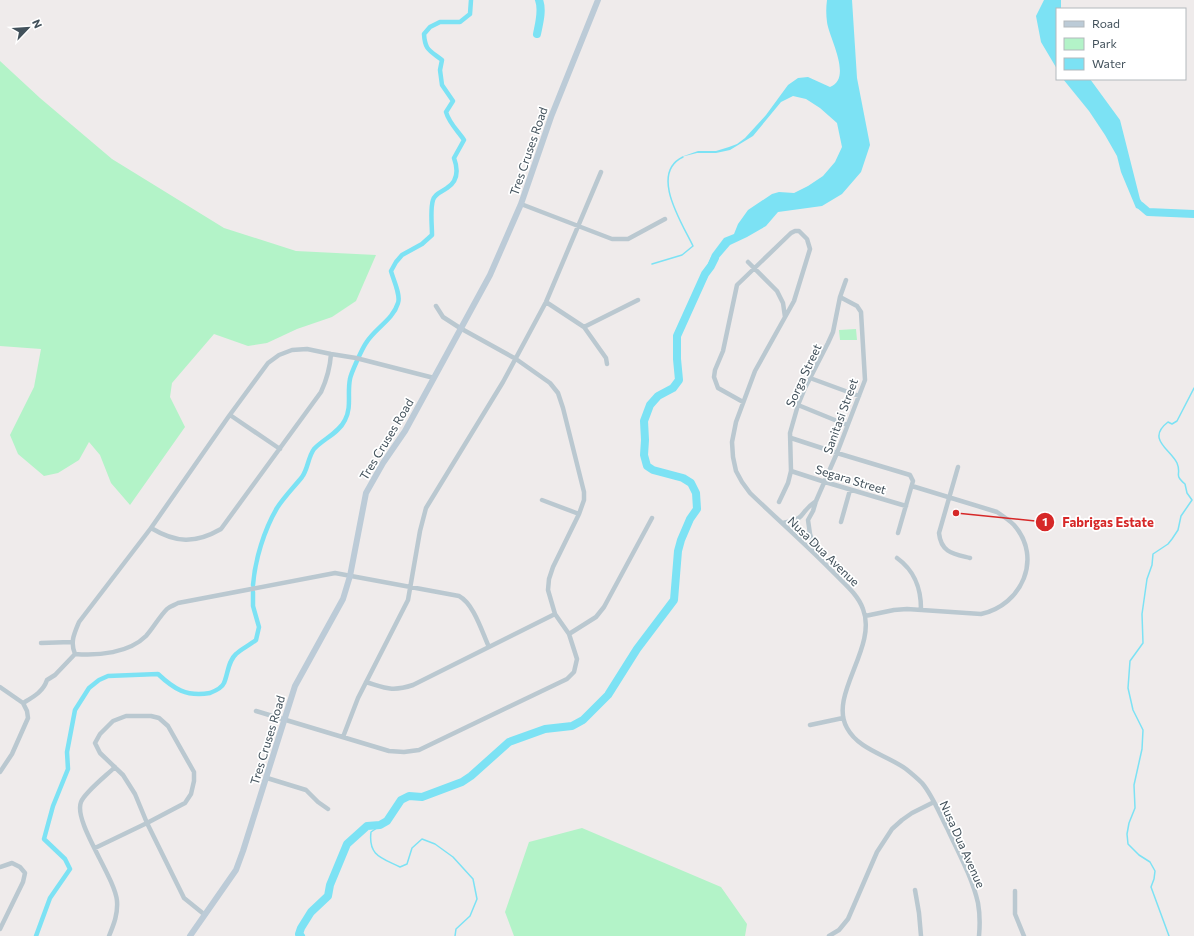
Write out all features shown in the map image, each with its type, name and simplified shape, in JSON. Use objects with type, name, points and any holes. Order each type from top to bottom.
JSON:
[{"type":"main road","name":"Tres Cruses Road","points":[[190,936],[236,870],[244,851],[295,686],[343,599],[350,576],[366,492],[383,463],[405,431],[490,274],[521,204],[551,117],[598,0]]},
{"type":"street","points":[[343,737],[366,682],[408,600],[412,587],[420,531],[426,508],[499,389],[546,302],[601,172]]},
{"type":"street","points":[[521,204],[612,239],[628,239],[665,219]]},
{"type":"street","name":"Nusa Dua Avenue","points":[[754,268],[791,233],[799,231],[807,239],[810,249],[794,301],[755,371],[736,422],[732,442],[736,471],[750,493],[816,554],[857,597],[865,616],[866,629],[863,643],[843,700],[843,718],[846,727],[854,739],[906,769],[922,783],[934,802],[970,878],[980,916],[979,936]]},
{"type":"street","points":[[748,262],[777,291],[783,303],[785,317]]},
{"type":"street","points":[[743,402],[718,388],[714,378],[715,370],[723,351],[737,285],[754,268]]},
{"type":"street","name":"Sorga Street","points":[[780,502],[791,471],[790,434],[792,423],[810,378],[833,332],[840,297],[846,280]]},
{"type":"street","name":"Sanitasi Street","points":[[808,520],[837,453],[865,380],[861,312],[857,306],[840,297]]},
{"type":"street","points":[[584,328],[638,300]]},
{"type":"street","points":[[546,302],[584,328],[606,358],[607,364]]},
{"type":"street","points":[[256,711],[389,751],[404,752],[419,750],[567,679],[574,672],[577,659],[569,634],[555,614],[548,590],[549,579],[553,567],[579,514],[584,500],[584,492],[566,418],[558,393],[550,383],[516,359],[443,317],[436,306]]},
{"type":"street","points":[[75,654],[71,642],[79,622],[151,528],[230,414],[268,363],[279,355],[292,350],[307,349],[362,359],[434,378]]},
{"type":"street","points":[[151,528],[179,540],[189,540],[210,535],[221,529],[321,392],[330,370],[331,354]]},
{"type":"street","points":[[810,378],[859,396]]},
{"type":"street","points":[[798,405],[847,425]]},
{"type":"street","points":[[230,414],[280,449]]},
{"type":"street","points":[[791,438],[912,476],[912,486],[898,533]]},
{"type":"street","points":[[958,467],[940,534],[940,542],[945,548],[954,554],[970,558]]},
{"type":"street","name":"Segara Street","points":[[791,471],[906,506]]},
{"type":"street","points":[[865,616],[894,610],[921,609],[973,614],[988,612],[1005,604],[1012,598],[1018,591],[1025,576],[1027,559],[1025,547],[1020,534],[1014,525],[1006,518],[997,512],[912,486]]},
{"type":"street","points":[[840,522],[850,490]]},
{"type":"street","points":[[542,500],[579,514]]},
{"type":"street","name":"Sanitasi Street","points":[[782,523],[797,519],[807,507],[816,501]]},
{"type":"street","points":[[801,516],[808,520],[810,534],[816,554]]},
{"type":"street","points":[[569,634],[596,617],[604,607],[652,518]]},
{"type":"street","points":[[897,558],[906,564],[913,573],[921,596],[921,609]]},
{"type":"street","points":[[23,703],[40,692],[45,686],[47,680],[54,676],[75,654],[101,654],[134,646],[145,636],[168,607],[178,603],[335,573],[452,594],[466,600],[489,647]]},
{"type":"street","points":[[366,682],[392,690],[413,686],[555,614]]},
{"type":"street","points":[[41,644],[71,642]]},
{"type":"street","points":[[0,687],[23,703],[27,711],[28,718],[12,754],[0,772]]},
{"type":"street","points":[[94,848],[147,823],[185,803],[191,794],[194,781],[194,772],[168,726],[159,718],[151,716],[126,716],[113,721],[100,734],[96,743],[100,753],[123,775],[135,794],[147,823],[184,898],[205,915]]},
{"type":"street","points":[[810,725],[843,718]]},
{"type":"street","points":[[109,936],[117,917],[117,900],[81,818],[80,803],[84,796],[115,767]]},
{"type":"street","points":[[267,778],[306,790],[318,802],[328,809]]},
{"type":"street","points":[[829,936],[839,930],[848,919],[877,852],[892,829],[912,813],[934,802]]},
{"type":"street","points":[[0,867],[12,863],[20,867],[25,873],[23,882],[0,929]]},
{"type":"street","points":[[915,890],[923,936]]},
{"type":"street","points":[[1015,891],[1015,914],[1023,936]]},
{"type":"green space","points":[[0,61],[40,98],[112,159],[224,228],[296,251],[376,255],[356,301],[332,317],[297,329],[267,343],[248,346],[214,334],[172,383],[170,397],[185,427],[130,505],[111,483],[100,455],[89,442],[79,460],[58,473],[44,476],[18,454],[10,435],[34,387],[41,349],[0,346]]},
{"type":"green space","points":[[856,329],[857,340],[840,340],[839,330]]},
{"type":"green space","points":[[582,828],[721,887],[747,924],[745,936],[514,936],[505,912],[529,842]]},
{"type":"water","points":[[827,0],[852,0],[857,78],[870,145],[861,172],[842,194],[822,206],[778,212],[766,226],[730,245],[705,274],[677,336],[712,254],[724,238],[734,234],[738,224],[748,210],[772,194],[779,192],[794,193],[823,176],[835,162],[842,147],[837,123],[820,108],[806,99],[793,96],[781,102],[753,136],[730,150],[716,153],[697,153],[681,157],[698,151],[716,151],[737,144],[745,138],[766,115],[788,85],[798,78],[808,77],[830,87],[837,82],[840,75],[840,67],[827,22]]},
{"type":"water","points":[[1044,0],[1061,0],[1061,8],[1056,8],[1056,67],[1041,42],[1036,16]]},
{"type":"water","points":[[1064,80],[1091,80],[1120,120],[1140,199],[1148,212],[1136,208],[1121,172],[1117,156],[1089,111]]},
{"type":"waterway","points":[[253,585],[261,545],[272,517],[277,508],[304,474],[314,449],[339,429],[345,420],[349,405],[350,379],[357,361],[364,346],[396,309],[399,300],[391,271],[402,255],[422,244],[432,235],[431,212],[433,200],[437,194],[451,185],[455,178],[456,166],[454,158],[464,140],[447,116],[446,112],[453,101],[442,85],[440,70],[442,60],[428,49],[425,43],[424,34],[430,27],[440,22],[460,22],[470,14],[471,0]]},
{"type":"waterway","points":[[537,34],[541,13],[539,0]]},
{"type":"waterway","points":[[652,264],[682,255],[693,246],[676,212],[668,186],[669,174],[673,164],[683,157]]},
{"type":"waterway","points":[[1141,206],[1148,212],[1194,214]]},
{"type":"waterway","points":[[301,936],[299,934],[301,928],[311,912],[328,896],[330,885],[347,844],[367,826],[380,825],[387,821],[401,800],[409,796],[422,797],[462,782],[471,776],[509,742],[545,729],[572,726],[583,720],[608,695],[637,649],[674,600],[678,551],[690,519],[697,509],[696,493],[691,483],[683,478],[653,470],[647,466],[644,455],[644,421],[650,405],[658,396],[673,388],[679,380],[677,336],[705,274],[715,258]]},
{"type":"waterway","points":[[1192,500],[1187,493],[1185,484],[1179,478],[1177,463],[1162,444],[1159,439],[1159,434],[1168,422],[1172,424],[1177,421],[1194,388]]},
{"type":"waterway","points":[[1169,936],[1151,887],[1155,871],[1150,862],[1139,855],[1128,844],[1127,834],[1129,823],[1135,808],[1134,785],[1142,749],[1143,730],[1133,710],[1128,688],[1130,661],[1143,643],[1142,614],[1147,579],[1152,565],[1153,554],[1168,544],[1172,539],[1178,530],[1181,516],[1192,500]]},
{"type":"waterway","points":[[36,936],[50,898],[70,869],[65,859],[44,839],[53,806],[68,769],[67,752],[75,710],[89,688],[99,680],[108,676],[158,674],[175,688],[187,693],[210,693],[218,689],[224,683],[233,657],[240,650],[256,640],[259,627],[253,606],[253,592]]},
{"type":"waterway","points":[[387,821],[371,832],[371,840],[374,851],[382,858],[400,867],[407,864],[412,848],[422,839],[435,844],[453,857],[473,879],[477,899],[470,916],[456,929],[455,936]]},
{"type":"place","name":"Fabrigas Estate","points":[[956,513]]}]
